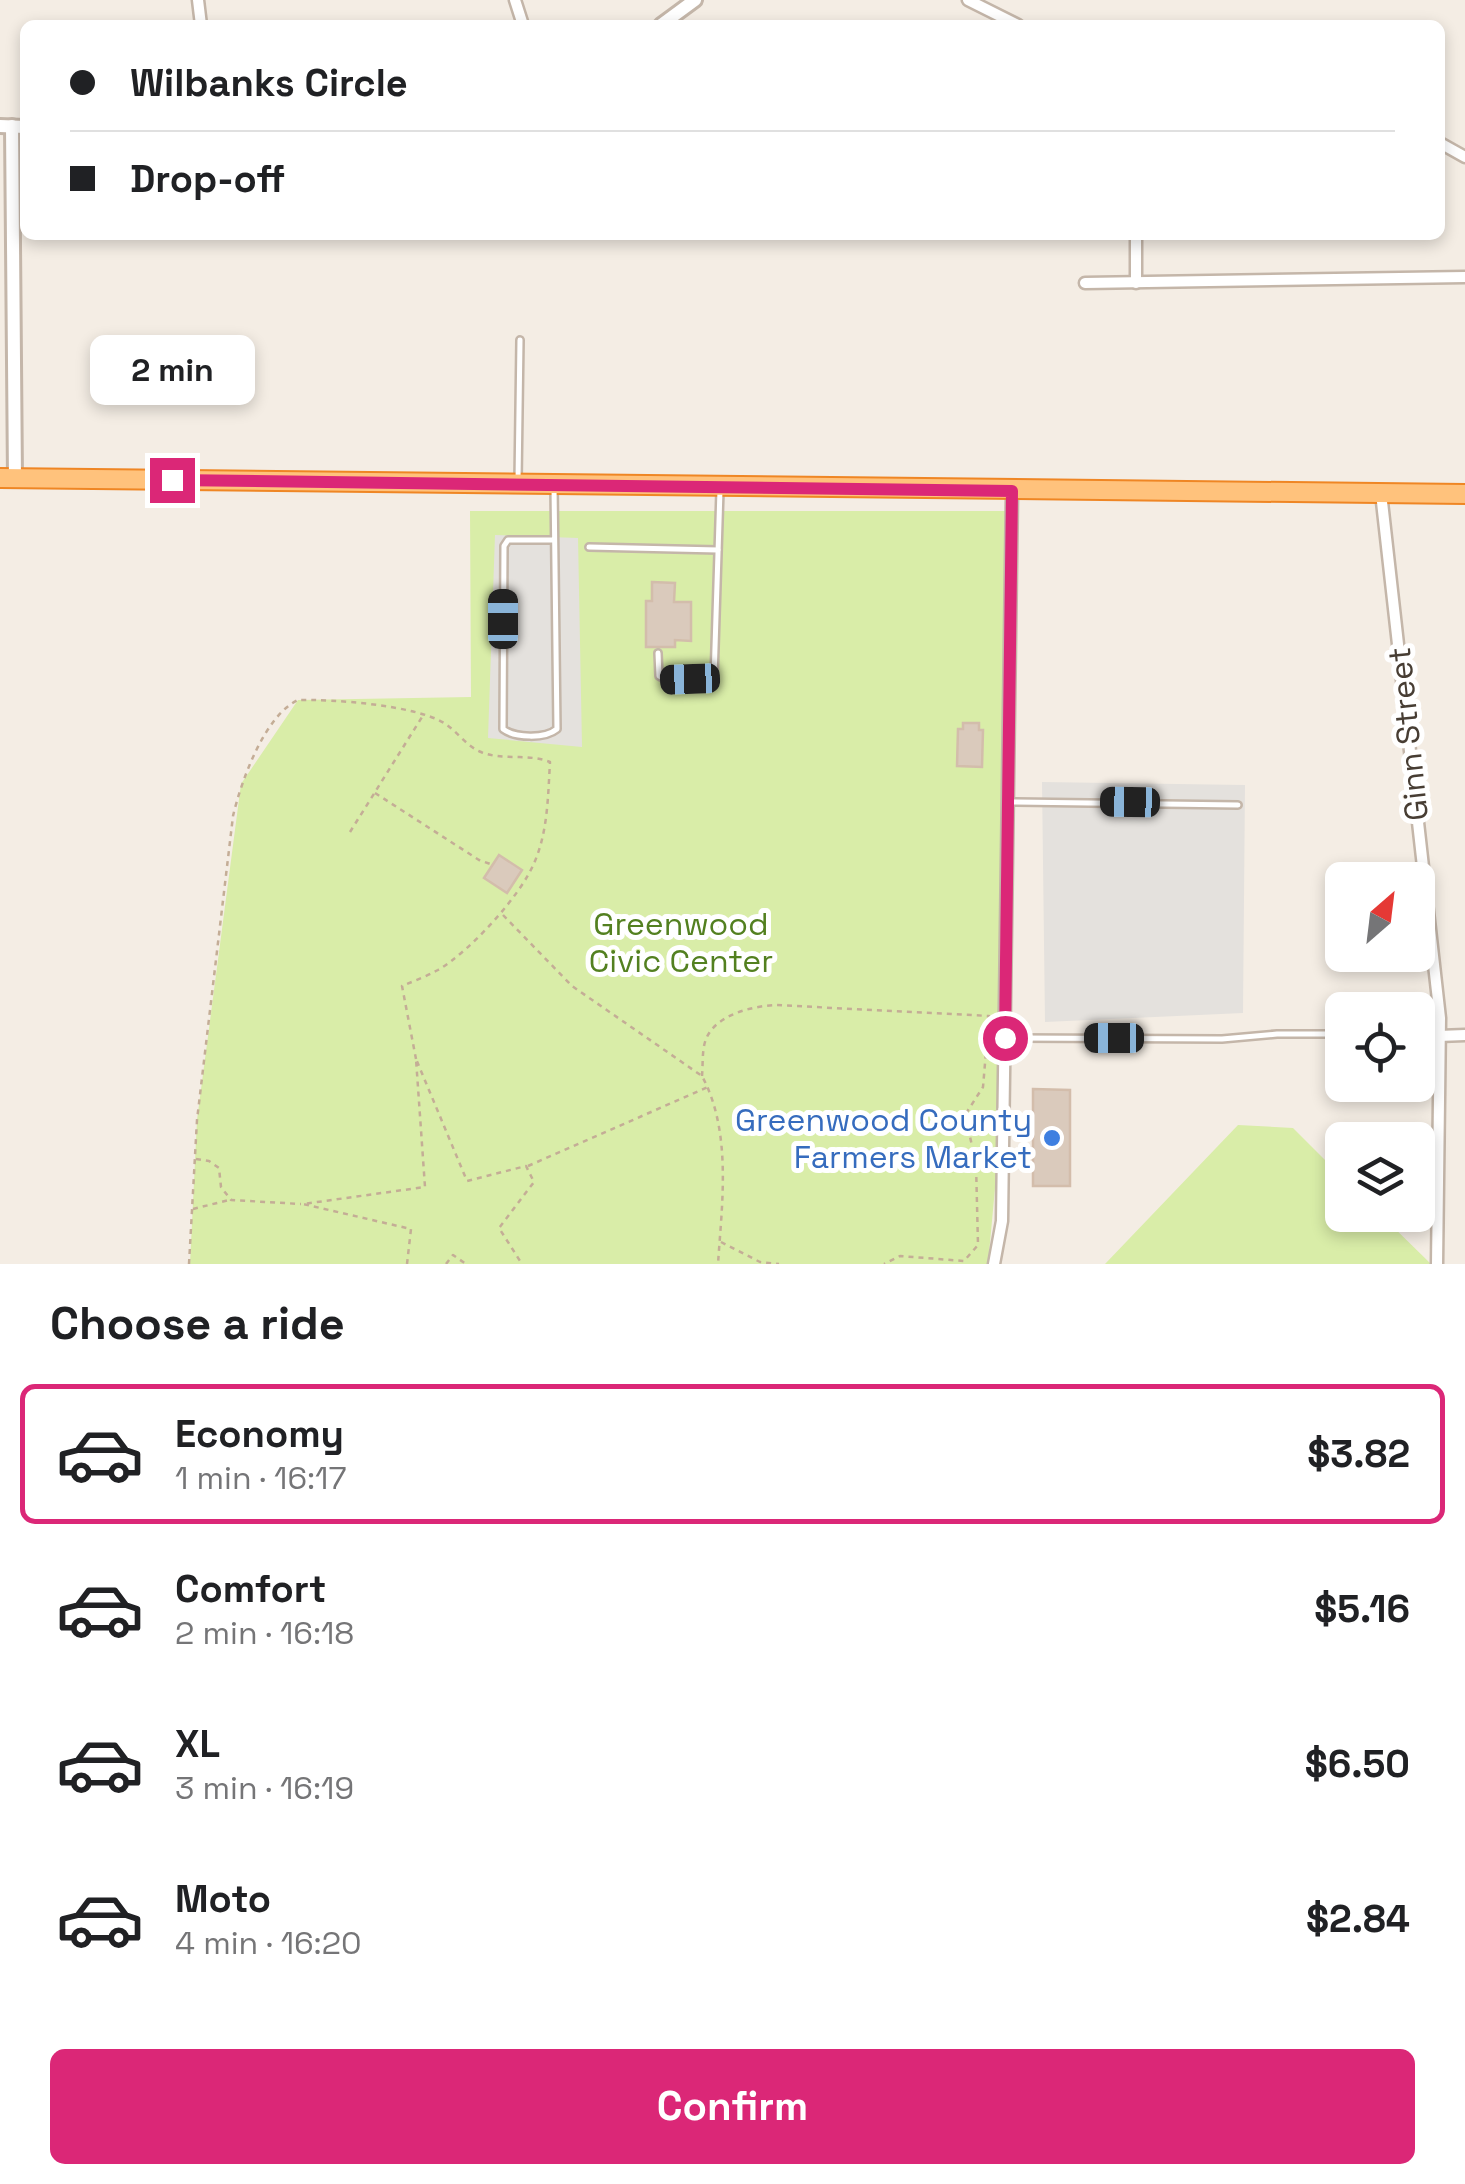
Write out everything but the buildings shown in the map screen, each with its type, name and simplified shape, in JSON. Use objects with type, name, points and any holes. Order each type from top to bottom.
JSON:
[{"type":"highway","points":[[8,479],[1465,494]]},
{"type":"street","points":[[668,20],[695,0]]},
{"type":"street","points":[[968,0],[1008,20]]},
{"type":"street","points":[[8,479],[12,126]]},
{"type":"street","points":[[1136,240],[1136,283]]},
{"type":"street","points":[[1085,283],[1465,277]]},
{"type":"street","points":[[994,1264],[1002,1221],[1012,491]]},
{"type":"street","name":"Ginn Street","points":[[1381,493],[1438,998],[1437,1264]]},
{"type":"street","points":[[1439,1036],[1465,1035]]},
{"type":"lane","points":[[518,484],[520,340]]},
{"type":"lane","points":[[552,540],[508,540],[504,546],[503,729],[511,734],[548,735],[557,729],[554,484]]},
{"type":"lane","points":[[658,653],[657,668],[667,680],[714,678],[720,487]]},
{"type":"lane","points":[[589,546],[718,550]]},
{"type":"lane","points":[[1008,802],[1238,804]]},
{"type":"lane","points":[[1005,1038],[1222,1039],[1325,1034]]},
{"type":"lane","points":[[1435,1036],[1439,1036]]},
{"type":"path","points":[[190,1264],[206,1022],[233,816],[241,784],[274,720],[288,704],[298,700],[377,705],[445,724],[487,755],[536,756],[550,762],[545,828],[522,887],[502,913],[440,969],[402,986],[416,1059],[425,1187],[303,1204]]},
{"type":"path","points":[[350,832],[423,716]]},
{"type":"path","points":[[375,792],[479,860],[493,865]]},
{"type":"path","points":[[502,913],[572,986],[702,1076],[718,1122],[724,1179],[718,1264]]},
{"type":"path","points":[[702,1076],[705,1041],[713,1028],[752,1006],[776,1004],[989,1016],[983,1087],[965,1115],[976,1162],[978,1245],[964,1261],[900,1256],[884,1264]]},
{"type":"path","points":[[416,1059],[467,1180],[526,1166],[708,1087]]},
{"type":"path","points":[[194,1159],[209,1161],[220,1168],[221,1188],[231,1200]]},
{"type":"path","points":[[522,1264],[499,1228],[534,1182],[526,1166]]},
{"type":"path","points":[[192,1209],[231,1200],[303,1204],[411,1229],[407,1264]]},
{"type":"path","points":[[720,1241],[760,1262],[779,1264]]},
{"type":"path","points":[[446,1264],[453,1254],[466,1264]]},
{"type":"green space","name":"Greenwood Civic Center","points":[[470,511],[1012,511],[1004,1091],[988,1264],[190,1264],[197,1120],[241,784],[298,700],[471,697]]},
{"type":"green space","points":[[1238,1125],[1293,1128],[1325,1160],[1325,1232],[1398,1232],[1431,1264],[1105,1264]]},
{"type":"shaded area","points":[[495,535],[578,538],[582,747],[488,738]]},
{"type":"shaded area","points":[[1042,782],[1245,785],[1243,1013],[1045,1022]]},
{"type":"place","name":"Greenwood County Farmers Market","points":[[1052,1138]]},
{"type":"route","points":[[172,480],[1012,491],[1005,1038]]}]
